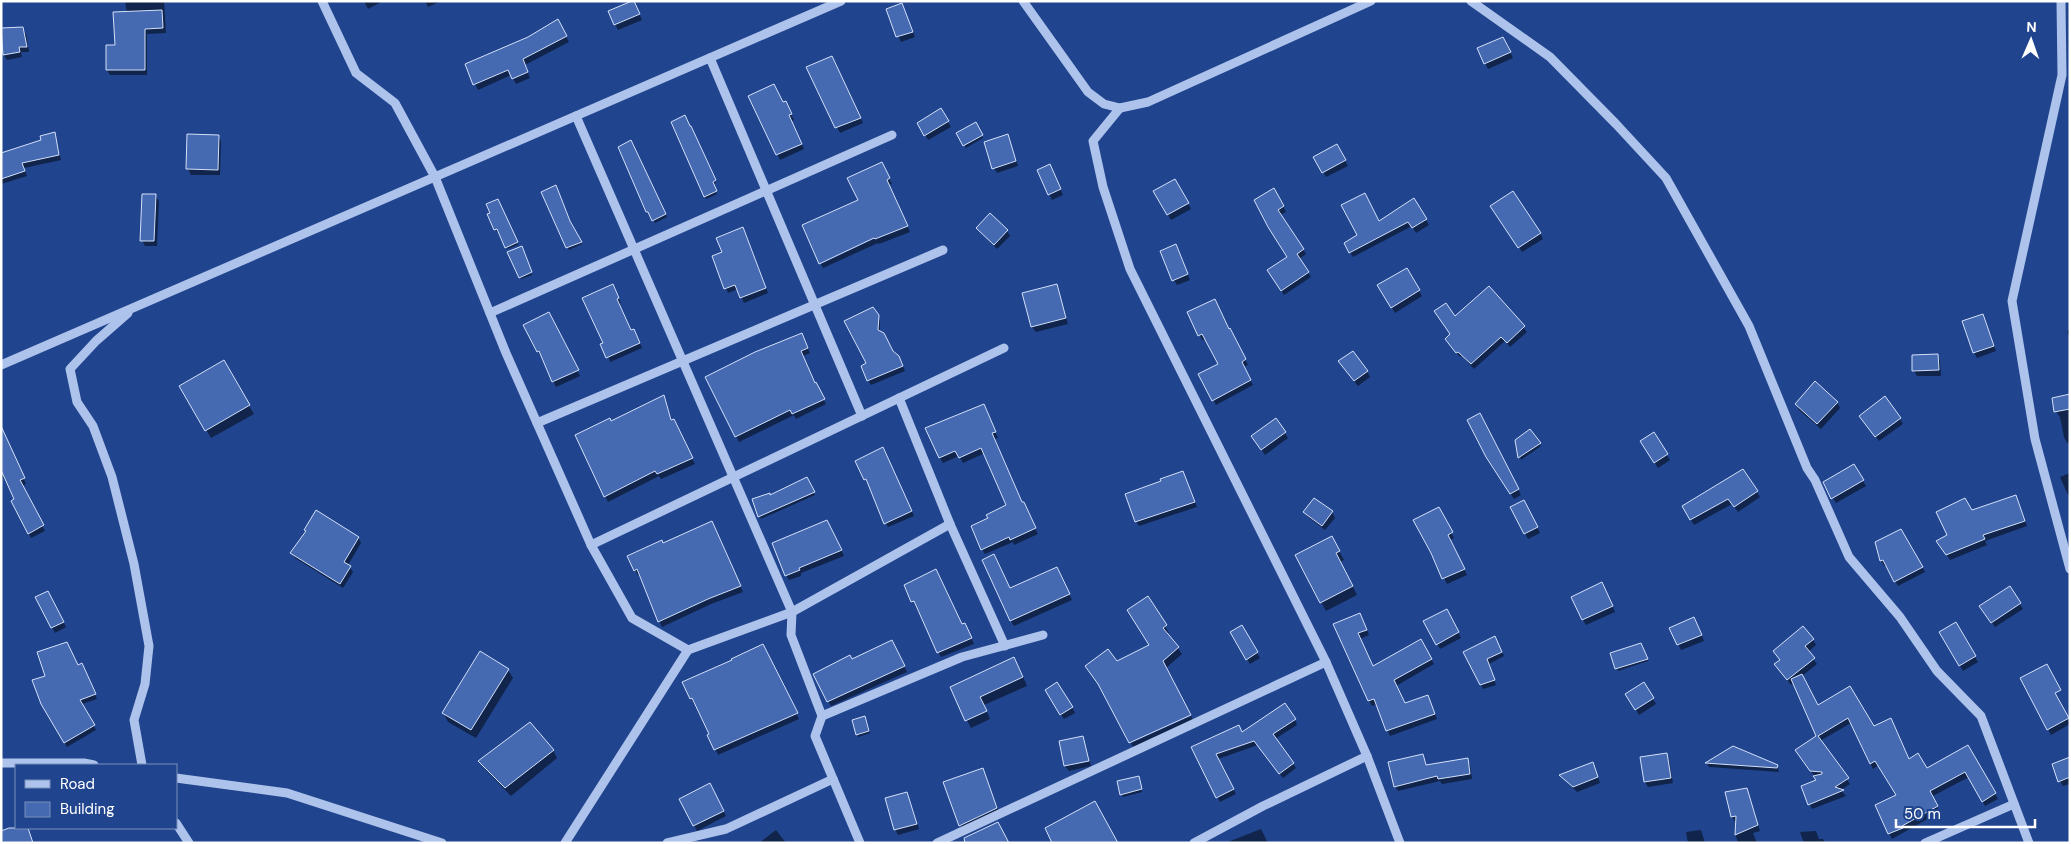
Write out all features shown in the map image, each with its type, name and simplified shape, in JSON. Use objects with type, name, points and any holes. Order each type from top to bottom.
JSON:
[{"type":"street","points":[[322,1],[356,73],[396,103],[435,177],[490,313],[591,545],[632,618],[688,650]]},
{"type":"street","points":[[1,366],[841,1]]},
{"type":"street","points":[[1022,1],[1088,92],[1104,104],[1120,108],[1148,102],[1371,1]]},
{"type":"street","points":[[1471,1],[1550,56],[1666,178],[1749,326],[1807,468],[1815,480],[1849,557],[1900,617],[1937,671],[1981,716],[2029,843]]},
{"type":"street","points":[[2061,1],[2062,75],[2012,301],[2035,439],[2070,569]]},
{"type":"street","points":[[710,58],[862,416]]},
{"type":"street","points":[[1120,108],[1093,141],[1103,187],[1130,269],[1326,662],[1367,756],[1400,843]]},
{"type":"street","points":[[576,116],[792,612],[791,635],[822,716],[814,736],[860,843]]},
{"type":"street","points":[[490,313],[892,135]]},
{"type":"street","points":[[537,423],[943,250]]},
{"type":"street","points":[[134,308],[96,341],[70,369],[77,402],[93,426],[112,477],[134,564],[148,637],[149,646],[145,684],[134,720],[142,764]]},
{"type":"street","points":[[591,545],[1004,348]]},
{"type":"street","points":[[899,398],[950,524],[1005,646]]},
{"type":"street","points":[[565,843],[688,650],[792,612],[950,524]]},
{"type":"street","points":[[822,716],[962,658],[1044,635]]},
{"type":"street","points":[[937,843],[1326,662]]},
{"type":"street","points":[[1194,843],[1263,806],[1367,756]]},
{"type":"street","points":[[1,763],[84,764]]},
{"type":"street","points":[[178,778],[287,793],[442,843]]},
{"type":"street","points":[[666,843],[726,828],[833,779]]},
{"type":"street","points":[[1925,843],[2014,804]]},
{"type":"street","points":[[178,826],[189,843]]},
{"type":"building","points":[[634,1],[640,14],[614,25],[608,11]]},
{"type":"building","points":[[902,3],[913,32],[896,37],[886,9]]},
{"type":"building","points":[[162,10],[163,28],[145,29],[145,70],[106,70],[106,45],[115,45],[113,12]]},
{"type":"building","points":[[558,19],[567,36],[523,59],[528,72],[512,79],[508,70],[473,85],[465,64],[528,37]]},
{"type":"building","points":[[23,27],[27,47],[19,47],[20,52],[3,55],[1,28]]},
{"type":"building","points":[[1503,37],[1511,52],[1484,64],[1477,48]]},
{"type":"building","points":[[832,56],[861,118],[835,128],[806,67]]},
{"type":"building","points":[[774,84],[783,102],[786,101],[792,114],[789,115],[802,144],[776,155],[748,96]]},
{"type":"building","points":[[941,108],[949,121],[924,136],[917,123]]},
{"type":"building","points":[[685,115],[716,180],[713,182],[717,191],[704,197],[671,122]]},
{"type":"building","points":[[976,122],[983,135],[963,146],[956,133]]},
{"type":"building","points":[[55,132],[59,155],[22,163],[25,171],[1,179],[1,153],[41,140],[40,136]]},
{"type":"building","points":[[187,134],[219,135],[218,170],[186,169]]},
{"type":"building","points":[[1008,134],[1016,161],[992,169],[984,142]]},
{"type":"building","points":[[631,140],[666,214],[652,221],[648,212],[646,212],[618,147]]},
{"type":"building","points":[[1337,144],[1346,160],[1322,173],[1313,157]]},
{"type":"building","points":[[882,162],[890,178],[887,180],[908,226],[874,238],[819,264],[802,225],[858,200],[847,178]]},
{"type":"building","points":[[1050,164],[1061,189],[1048,195],[1037,170]]},
{"type":"building","points":[[1175,179],[1189,203],[1167,215],[1153,191]]},
{"type":"building","points":[[556,185],[570,221],[582,242],[566,248],[541,192]]},
{"type":"building","points":[[1274,188],[1284,206],[1278,210],[1304,249],[1297,254],[1309,272],[1281,291],[1267,270],[1287,257],[1254,200]]},
{"type":"building","points":[[1513,191],[1541,233],[1518,248],[1490,206]]},
{"type":"building","points":[[1365,193],[1379,221],[1414,198],[1427,219],[1412,228],[1408,222],[1349,253],[1344,243],[1357,235],[1341,205]]},
{"type":"building","points":[[142,194],[156,194],[154,241],[140,241]]},
{"type":"building","points":[[498,199],[518,242],[505,248],[497,229],[494,230],[487,214],[490,213],[486,204]]},
{"type":"building","points":[[990,213],[1008,230],[994,245],[976,228]]},
{"type":"building","points":[[743,227],[766,288],[740,298],[735,285],[724,289],[712,256],[722,252],[716,238]]},
{"type":"building","points":[[1176,244],[1188,274],[1172,281],[1160,251]]},
{"type":"building","points":[[522,246],[532,272],[519,278],[507,252]]},
{"type":"building","points":[[1407,268],[1420,290],[1391,308],[1377,285]]},
{"type":"building","points":[[613,284],[619,298],[617,299],[631,330],[634,329],[640,343],[606,358],[600,344],[603,343],[582,298]]},
{"type":"building","points":[[1057,284],[1066,318],[1031,327],[1022,293]]},
{"type":"building","points":[[1489,286],[1525,326],[1507,343],[1501,337],[1471,364],[1458,352],[1456,353],[1445,339],[1450,334],[1434,311],[1446,303],[1455,316]]},
{"type":"building","points":[[1215,299],[1246,359],[1242,362],[1251,380],[1212,401],[1198,374],[1218,364],[1202,334],[1198,336],[1187,312]]},
{"type":"building","points":[[873,307],[879,315],[878,330],[884,333],[893,351],[899,356],[903,366],[867,381],[861,366],[866,363],[844,321]]},
{"type":"building","points":[[549,312],[579,370],[552,382],[539,351],[537,352],[523,325]]},
{"type":"building","points":[[1983,314],[1994,346],[1973,353],[1962,321]]},
{"type":"building","points":[[802,333],[808,348],[801,351],[815,383],[825,399],[792,414],[790,410],[735,437],[705,377],[755,352]]},
{"type":"building","points":[[1353,351],[1368,371],[1354,381],[1338,361]]},
{"type":"building","points":[[1938,354],[1939,370],[1912,371],[1912,355]]},
{"type":"building","points":[[224,360],[250,405],[205,431],[179,386]]},
{"type":"building","points":[[1815,381],[1838,402],[1817,424],[1795,404]]},
{"type":"building","points":[[2070,394],[2070,409],[2054,412],[2052,398]]},
{"type":"building","points":[[664,395],[671,420],[674,419],[693,458],[657,474],[655,471],[604,497],[575,435],[610,418],[611,421]]},
{"type":"building","points":[[1885,396],[1901,418],[1875,437],[1859,416]]},
{"type":"building","points":[[984,404],[996,432],[992,433],[1022,502],[1024,502],[1036,528],[1010,540],[1009,537],[981,550],[971,526],[988,518],[986,515],[1006,505],[981,448],[959,458],[955,451],[939,458],[925,428]]},
{"type":"building","points":[[1480,413],[1519,489],[1510,494],[1486,457],[1467,420]]},
{"type":"building","points":[[1276,418],[1286,432],[1261,450],[1251,436]]},
{"type":"building","points":[[1,426],[25,478],[20,480],[44,525],[28,534],[11,501],[14,499],[1,470]]},
{"type":"building","points":[[1530,429],[1541,443],[1518,458],[1515,440]]},
{"type":"building","points":[[1654,432],[1668,454],[1654,463],[1640,441]]},
{"type":"building","points":[[883,447],[912,511],[884,524],[866,479],[864,480],[855,461]]},
{"type":"building","points":[[1854,464],[1864,480],[1831,499],[1823,482]]},
{"type":"building","points":[[1743,469],[1758,491],[1734,507],[1728,499],[1690,520],[1682,506]]},
{"type":"building","points":[[1183,471],[1195,502],[1135,522],[1125,494]]},
{"type":"building","points":[[807,477],[815,492],[758,517],[752,499],[770,493],[770,495]]},
{"type":"building","points":[[2016,495],[2025,521],[1983,535],[1985,539],[1946,555],[1936,541],[1947,535],[1936,512],[1965,498],[1972,510]]},
{"type":"building","points":[[1314,498],[1333,511],[1322,526],[1303,512]]},
{"type":"building","points":[[1524,500],[1538,527],[1524,534],[1510,507]]},
{"type":"building","points":[[1439,507],[1453,532],[1448,535],[1465,569],[1442,579],[1431,553],[1413,520]]},
{"type":"building","points":[[316,510],[359,537],[344,562],[351,566],[340,584],[290,553],[306,531],[304,530]]},
{"type":"building","points":[[827,520],[842,550],[785,576],[772,543]]},
{"type":"building","points":[[712,521],[741,586],[658,622],[637,569],[634,571],[627,556],[662,540],[663,543]]},
{"type":"building","points":[[1901,529],[1923,567],[1894,582],[1883,560],[1880,561],[1875,542]]},
{"type":"building","points":[[1332,536],[1340,551],[1336,553],[1353,586],[1320,603],[1295,555]]},
{"type":"building","points":[[994,554],[1010,588],[1057,567],[1070,594],[1010,621],[982,560]]},
{"type":"building","points":[[936,569],[962,624],[965,623],[972,638],[937,653],[914,601],[911,602],[904,585]]},
{"type":"building","points":[[1602,582],[1613,606],[1582,620],[1571,597]]},
{"type":"building","points":[[2010,586],[2021,603],[1991,623],[1979,606]]},
{"type":"building","points":[[48,591],[64,622],[51,628],[35,597]]},
{"type":"building","points":[[1148,596],[1167,625],[1163,628],[1179,647],[1163,661],[1191,715],[1129,743],[1098,684],[1085,666],[1108,649],[1117,661],[1149,645],[1127,610]]},
{"type":"building","points":[[1447,609],[1459,632],[1436,645],[1423,621]]},
{"type":"building","points":[[1360,613],[1367,630],[1358,633],[1373,666],[1421,639],[1432,659],[1394,680],[1405,703],[1428,695],[1435,714],[1386,731],[1374,699],[1368,701],[1333,624]]},
{"type":"building","points":[[1694,617],[1702,635],[1677,645],[1669,628]]},
{"type":"building","points":[[1956,622],[1976,656],[1959,666],[1939,632]]},
{"type":"building","points":[[1242,625],[1258,652],[1246,660],[1230,632]]},
{"type":"building","points":[[1803,626],[1814,639],[1805,646],[1815,658],[1787,680],[1774,664],[1780,660],[1773,651]]},
{"type":"building","points":[[1495,636],[1502,652],[1487,659],[1495,680],[1480,685],[1463,652]]},
{"type":"building","points":[[892,640],[905,666],[827,702],[813,674],[850,655],[852,659]]},
{"type":"building","points":[[67,642],[78,665],[82,663],[96,694],[80,700],[95,725],[64,743],[41,704],[32,680],[45,676],[37,652]]},
{"type":"building","points":[[1641,643],[1648,659],[1615,669],[1610,653]]},
{"type":"building","points":[[763,644],[798,713],[714,750],[707,735],[709,734],[692,698],[690,699],[682,682]]},
{"type":"building","points":[[480,651],[509,669],[471,730],[442,713]]},
{"type":"building","points":[[1014,657],[1023,677],[980,697],[987,711],[965,721],[950,687]]},
{"type":"building","points":[[2047,664],[2061,690],[2055,693],[2069,718],[2047,730],[2020,678]]},
{"type":"building","points":[[1802,674],[1818,705],[1850,686],[1874,726],[1891,718],[1909,759],[1918,753],[1927,768],[1968,745],[1996,793],[1982,802],[1965,772],[1930,791],[1938,806],[1902,826],[1903,828],[1888,834],[1875,805],[1896,795],[1875,761],[1870,764],[1848,718],[1818,736],[1849,778],[1835,787],[1844,790],[1808,805],[1801,786],[1816,780],[1813,776],[1822,774],[1822,772],[1810,771],[1795,750],[1816,736],[1791,679]]},
{"type":"building","points":[[1057,682],[1073,707],[1060,715],[1045,690]]},
{"type":"building","points":[[1644,682],[1654,698],[1635,710],[1625,694]]},
{"type":"building","points":[[1285,703],[1296,719],[1273,734],[1294,763],[1279,774],[1254,741],[1216,754],[1234,789],[1216,798],[1191,747],[1239,725],[1242,732]]},
{"type":"building","points":[[865,716],[869,731],[856,735],[852,720]]},
{"type":"building","points":[[530,722],[554,750],[505,788],[478,761]]},
{"type":"building","points":[[1083,736],[1089,761],[1064,766],[1059,741]]},
{"type":"building","points":[[1733,746],[1778,765],[1777,768],[1705,763]]},
{"type":"building","points":[[1667,753],[1671,778],[1644,782],[1640,757]]},
{"type":"building","points":[[1423,754],[1426,765],[1468,758],[1470,774],[1438,779],[1437,776],[1394,787],[1388,762]]},
{"type":"building","points":[[2070,757],[2070,777],[2058,782],[2052,764]]},
{"type":"building","points":[[1593,762],[1598,777],[1573,787],[1559,775]]},
{"type":"building","points":[[983,768],[997,808],[959,826],[943,782]]},
{"type":"building","points":[[1139,776],[1142,789],[1120,795],[1117,781]]},
{"type":"building","points":[[710,783],[724,811],[693,826],[679,799]]},
{"type":"building","points":[[1747,788],[1758,825],[1735,835],[1736,816],[1731,817],[1725,792]]},
{"type":"building","points":[[907,792],[917,824],[894,830],[885,798]]},
{"type":"building","points":[[1095,801],[1118,843],[1052,843],[1045,828]]},
{"type":"building","points":[[998,822],[1009,843],[965,843],[964,838]]},
{"type":"building","points":[[9,828],[28,829],[33,843],[1,843],[1,831]]}]
